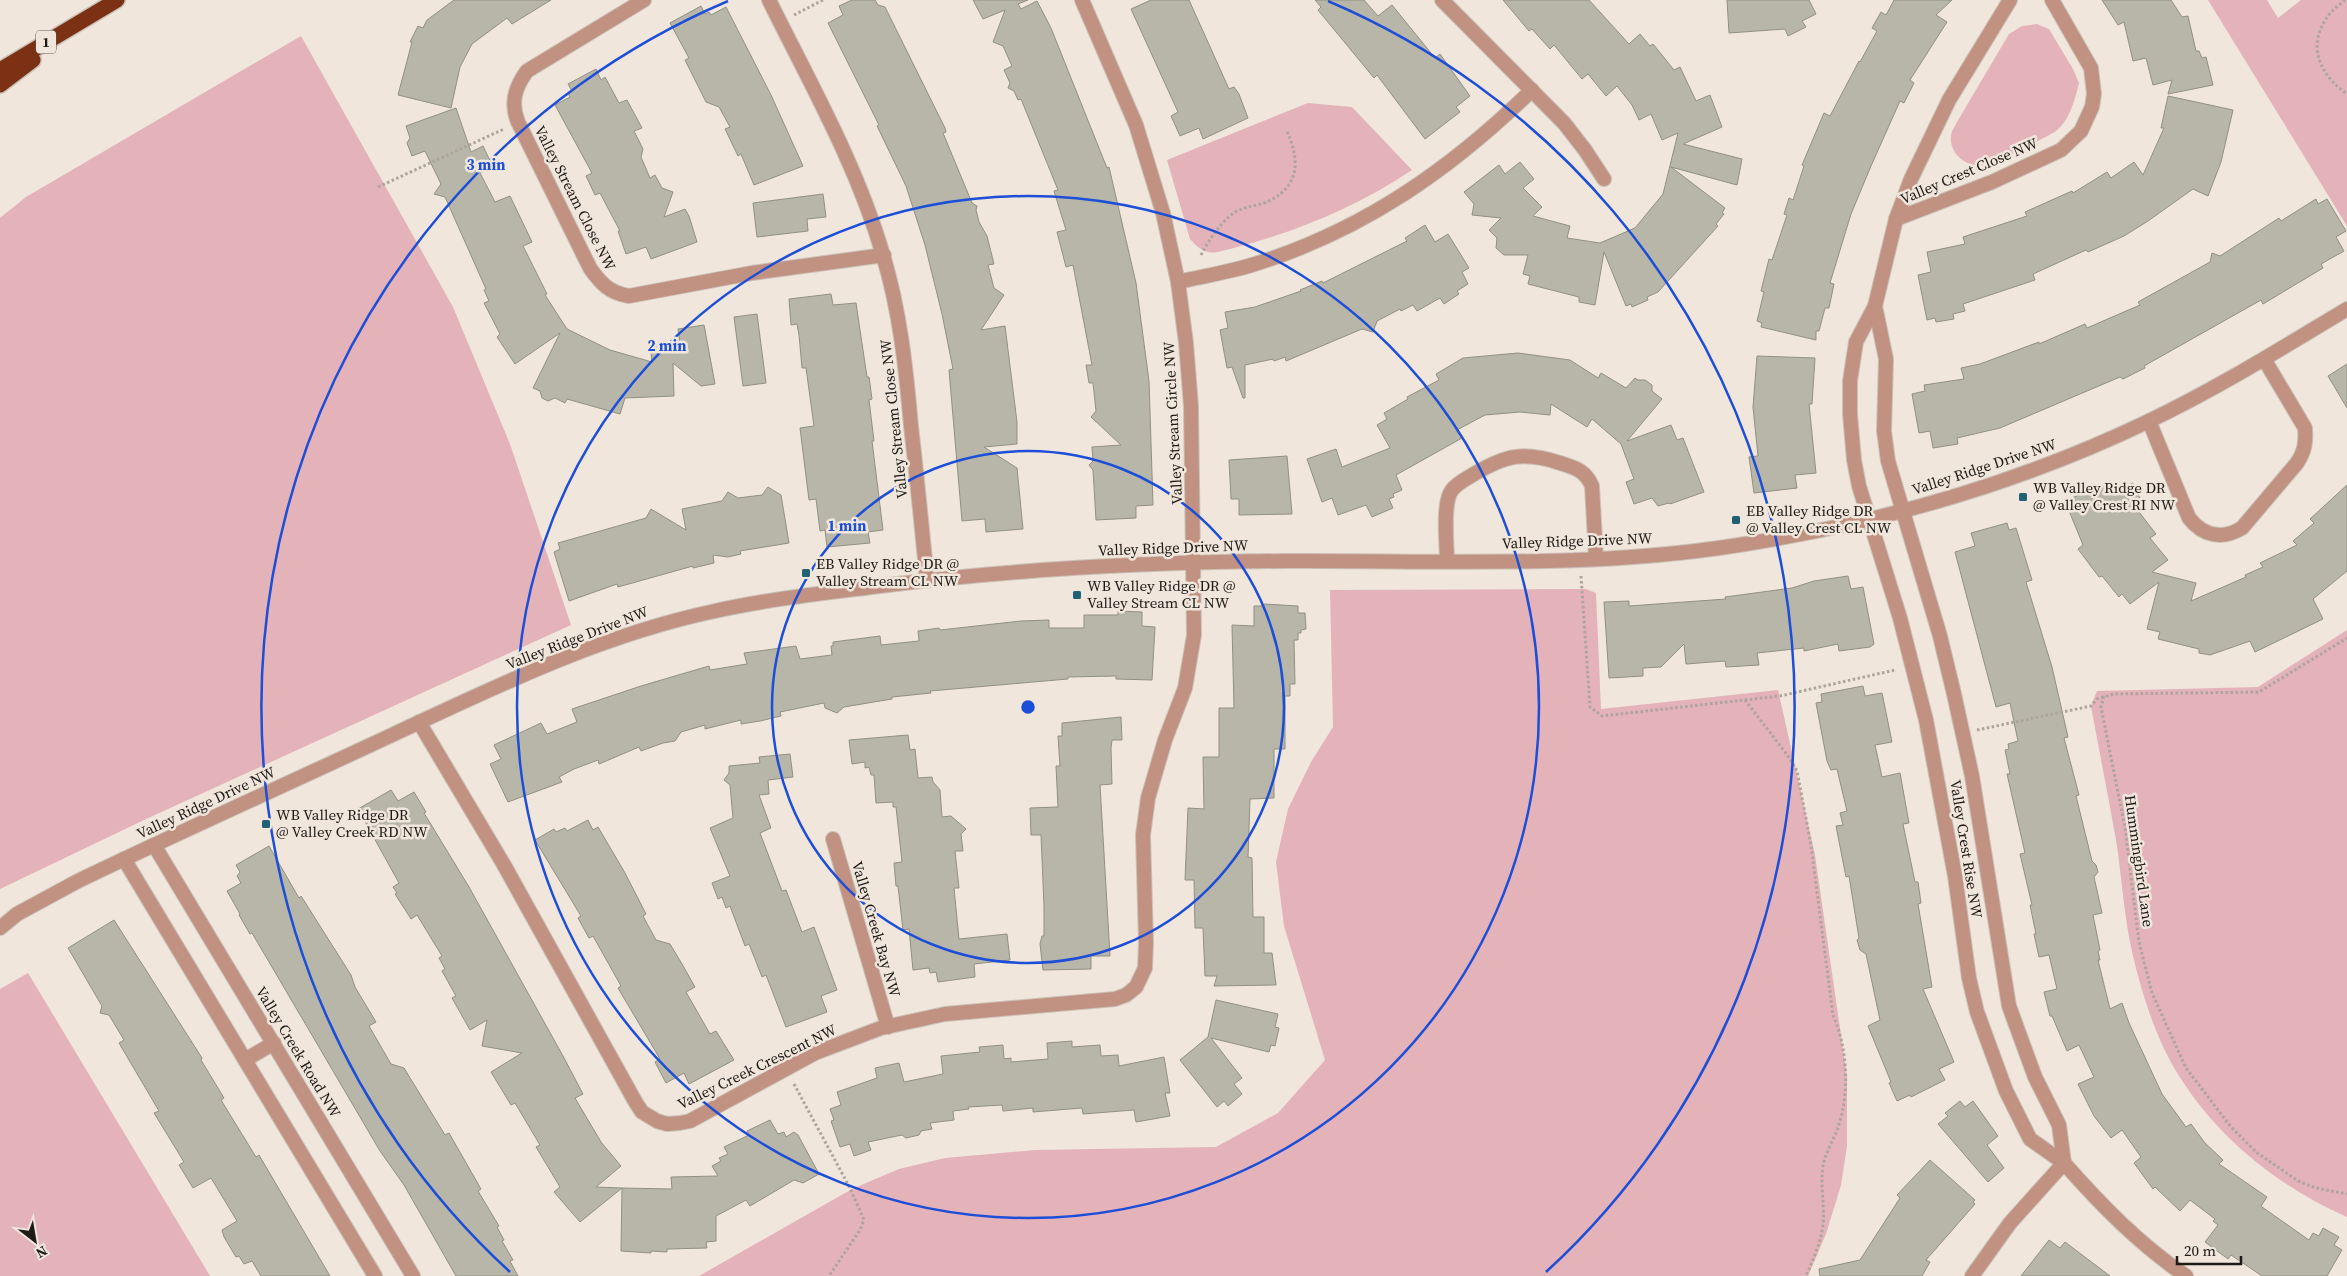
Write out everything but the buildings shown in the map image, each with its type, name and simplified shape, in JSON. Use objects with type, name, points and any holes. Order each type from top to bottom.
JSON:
[{"type":"highway","name":"1","points":[[0,70],[117,0]]},
{"type":"highway","points":[[0,85],[92,15]]},
{"type":"street","name":"Valley Stream Close NW","points":[[644,0],[527,71],[516,89],[514,98],[515,115],[518,122],[590,268],[600,283],[620,295],[641,295],[752,273],[884,255]]},
{"type":"street","name":"Valley Stream Close NW","points":[[769,0],[820,101],[858,183],[884,255],[900,325],[927,580]]},
{"type":"street","name":"Valley Stream Circle NW","points":[[1082,0],[1136,125],[1163,213],[1178,282],[1190,379],[1195,562]]},
{"type":"street","points":[[1442,0],[1564,123],[1604,179]]},
{"type":"street","name":"Valley Crest Close NW","points":[[1870,519],[1854,460],[1850,414],[1850,381],[1856,342],[1875,306],[1896,219],[1911,179],[1950,100],[2010,0]]},
{"type":"street","name":"Valley Crest Close NW","points":[[1896,219],[1992,182],[2053,154],[2072,141],[2081,131],[2090,113],[2094,94],[2092,68],[2052,0]]},
{"type":"street","points":[[1178,282],[1255,264],[1301,248],[1347,227],[1384,207],[1461,155],[1532,90]]},
{"type":"street","name":"Valley Crest Close NW","points":[[1875,306],[1886,359],[1884,411],[1886,446],[1893,483],[1902,511]]},
{"type":"street","name":"Valley Ridge Drive NW","points":[[0,920],[17,914],[124,859],[478,694],[626,634],[666,622],[716,610],[781,598],[927,580],[1136,564],[1596,559],[1738,545],[1902,511],[2022,474],[2149,421],[2264,359],[2347,309]]},
{"type":"street","points":[[2149,421],[2194,524],[2209,534],[2226,535],[2235,533],[2242,528],[2304,453],[2305,428],[2264,359]]},
{"type":"street","points":[[1447,561],[1447,503],[1452,490],[1458,483],[1490,464],[1519,455],[1550,459],[1578,468],[1588,477],[1592,486],[1596,559]]},
{"type":"street","name":"Valley Crest Rise NW","points":[[1902,511],[1940,636],[1972,776],[2010,1006],[2035,1077],[2060,1125],[2064,1163]]},
{"type":"street","name":"Valley Crest Rise NW","points":[[1870,519],[1913,666],[1940,790],[1969,978],[1977,1012],[2006,1091],[2030,1139],[2064,1163],[2123,1226],[2186,1276]]},
{"type":"street","name":"Valley Creek Crescent NW","points":[[419,722],[504,864],[642,1112],[657,1121],[667,1124],[690,1121],[786,1068],[823,1050],[881,1028],[945,1014],[1115,999],[1126,995],[1136,987],[1145,968],[1143,835],[1148,798],[1162,749],[1185,688],[1194,635],[1195,562]]},
{"type":"street","name":"Valley Creek Bay NW","points":[[833,839],[888,1027]]},
{"type":"street","name":"Valley Creek Road NW","points":[[154,845],[413,1276]]},
{"type":"street","points":[[124,859],[375,1276]]},
{"type":"street","name":"Valley Ridge Drive NW","points":[[0,928],[17,914]]},
{"type":"street","points":[[245,1060],[274,1043]]},
{"type":"street","points":[[1972,1276],[2010,1222],[2064,1163]]},
{"type":"path","points":[[780,22],[823,0]]},
{"type":"path","points":[[2345,0],[2328,16],[2315,44],[2320,65],[2331,82],[2347,94]]},
{"type":"path","points":[[378,187],[518,122]]},
{"type":"path","points":[[1202,255],[1215,232],[1232,214],[1271,201],[1291,184],[1296,166],[1295,147],[1287,130]]},
{"type":"path","points":[[1580,559],[1590,707],[1602,716],[1780,696],[1913,666]]},
{"type":"path","points":[[1962,733],[2091,706],[2097,699],[2114,694],[2259,692],[2347,638]]},
{"type":"path","name":"Hummingbird Lane","points":[[2104,696],[2101,707],[2125,828],[2139,942],[2152,993],[2186,1068],[2231,1127],[2256,1152],[2298,1181],[2316,1188],[2347,1194]]},
{"type":"path","points":[[1745,700],[1788,756],[1797,771],[1811,845],[1833,1015],[1839,1029],[1845,1059],[1846,1088],[1840,1124],[1823,1166],[1823,1225],[1816,1252],[1806,1276]]},
{"type":"path","points":[[786,1068],[850,1188],[864,1220],[860,1230],[829,1276]]},
{"type":"shaded area","points":[[2208,0],[2267,0],[2278,18],[2301,0],[2347,0],[2347,226]]},
{"type":"shaded area","points":[[2037,24],[2049,29],[2073,69],[2079,83],[2068,115],[2056,131],[2011,155],[1987,165],[1980,166],[1968,163],[1953,150],[1951,136],[1953,129],[2009,34],[2022,26]]},
{"type":"shaded area","points":[[301,36],[453,307],[510,444],[571,625],[144,820],[0,889],[0,218],[26,197]]},
{"type":"shaded area","points":[[1308,103],[1352,107],[1412,170],[1366,197],[1319,220],[1269,238],[1218,252],[1209,252],[1199,248],[1190,239],[1167,160]]},
{"type":"shaded area","points":[[1586,589],[1596,593],[1601,709],[1778,690],[1815,855],[1847,1077],[1847,1146],[1841,1185],[1826,1234],[1808,1276],[699,1276],[852,1189],[899,1169],[945,1158],[1036,1150],[1216,1147],[1278,1113],[1325,1060],[1284,926],[1276,862],[1288,809],[1311,762],[1333,727],[1330,590]]},
{"type":"shaded area","points":[[2347,630],[2347,1217],[2299,1192],[2276,1177],[2233,1142],[2197,1101],[2172,1065],[2146,1004],[2133,956],[2125,913],[2116,840],[2091,706],[2097,691],[2258,687]]},
{"type":"shaded area","points":[[28,973],[210,1276],[0,1276],[0,989]]},
{"type":"place","name":"WB Valley Ridge DR @ Valley Crest RI NW","points":[[2023,497]]},
{"type":"place","name":"EB Valley Ridge DR @ Valley Crest CL NW","points":[[1736,520]]},
{"type":"place","name":"EB Valley Ridge DR @ Valley Stream CL NW","points":[[806,573]]},
{"type":"place","name":"WB Valley Ridge DR @ Valley Stream CL NW","points":[[1077,595]]},
{"type":"place","name":"WB Valley Ridge DR @ Valley Creek RD NW","points":[[266,824]]}]
